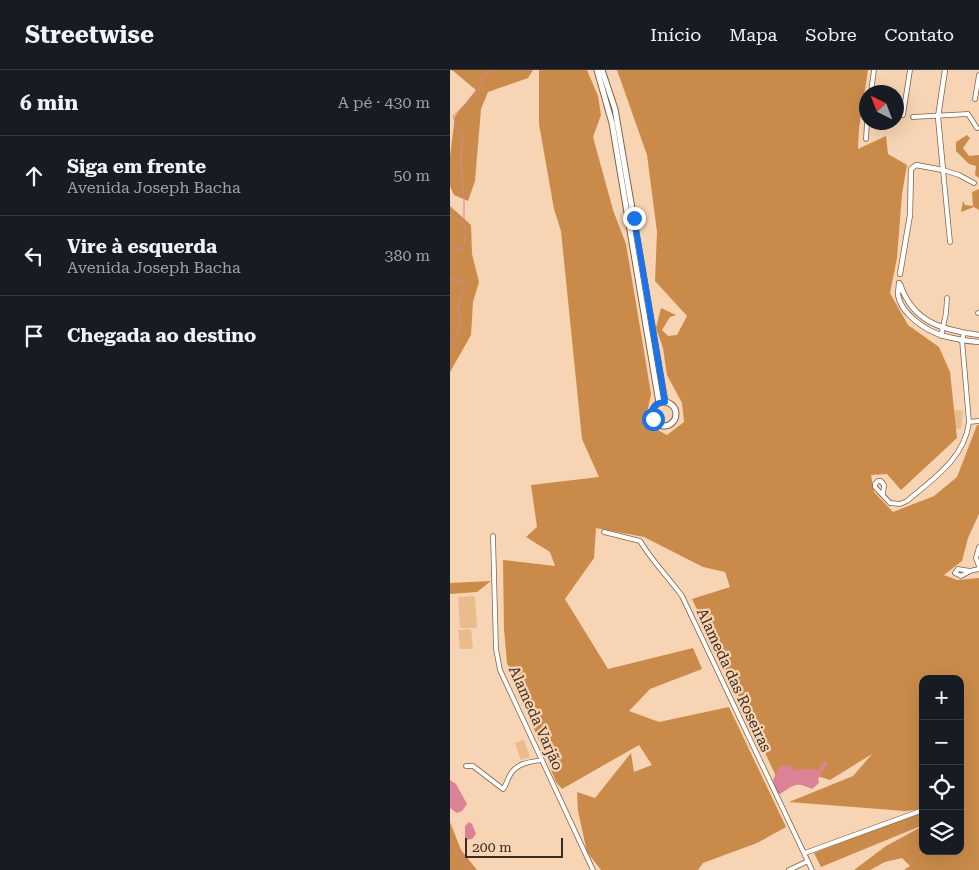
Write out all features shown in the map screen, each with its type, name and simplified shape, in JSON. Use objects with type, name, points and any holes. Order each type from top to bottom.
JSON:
[{"type":"main road","points":[[597,70],[612,123],[662,402]]},
{"type":"main road","points":[[602,70],[615,109],[662,402]]},
{"type":"main road","points":[[662,402],[672,405],[676,412],[672,422],[666,426],[658,424],[653,419],[652,411],[662,402]]},
{"type":"street","points":[[871,85],[874,70]]},
{"type":"street","points":[[904,109],[910,70]]},
{"type":"street","points":[[945,70],[938,117],[950,242]]},
{"type":"street","points":[[975,99],[979,75]]},
{"type":"street","points":[[913,117],[968,114],[977,128]]},
{"type":"street","points":[[866,139],[867,130]]},
{"type":"street","points":[[974,183],[959,175],[942,170],[916,165],[911,169],[910,215],[898,293],[900,301],[919,324],[942,336],[979,342]]},
{"type":"street","points":[[899,283],[908,301],[922,317],[942,328],[979,335]]},
{"type":"street","points":[[942,336],[947,298]]},
{"type":"street","points":[[883,494],[888,502],[892,504],[900,504],[907,501],[952,462],[967,433],[970,422],[962,340],[964,333]]},
{"type":"street","points":[[970,422],[979,421]]},
{"type":"street","name":"Alameda das Roseiras","points":[[604,532],[640,541],[649,557],[664,572],[682,596],[812,870]]},
{"type":"street","name":"Alameda Varjão","points":[[494,536],[496,649],[500,670],[592,870]]},
{"type":"street","points":[[970,571],[979,568],[976,558],[979,547]]},
{"type":"street","points":[[466,766],[473,766],[503,789],[512,772],[518,766],[542,760]]},
{"type":"street","points":[[805,853],[919,811]]},
{"type":"street","points":[[789,870],[808,861]]},
{"type":"shaded area","points":[[452,70],[533,70],[528,78],[488,92],[481,109],[475,181],[468,201],[454,195],[450,186],[450,157],[455,116],[476,90]]},
{"type":"shaded area","points":[[539,70],[587,70],[598,96],[601,115],[593,137],[613,210],[626,244],[651,394],[645,423],[667,435],[684,422],[682,403],[667,375],[663,348],[656,328],[661,308],[676,315],[670,317],[662,330],[668,336],[677,335],[687,316],[655,281],[657,232],[647,155],[617,70],[868,70],[866,85],[859,85],[858,149],[886,136],[888,154],[907,165],[902,194],[897,258],[890,293],[908,325],[939,347],[950,372],[957,438],[901,490],[887,474],[871,475],[874,492],[893,512],[934,496],[957,477],[977,425],[979,425],[979,514],[968,538],[962,561],[944,575],[957,580],[979,578],[979,870],[904,870],[910,866],[902,858],[885,862],[870,870],[854,870],[886,846],[919,828],[919,855],[964,855],[964,675],[919,675],[919,809],[905,811],[789,802],[853,776],[872,754],[830,780],[808,773],[777,778],[692,599],[730,587],[725,572],[703,567],[644,537],[596,528],[594,558],[565,599],[608,669],[693,648],[702,669],[650,689],[629,711],[659,722],[729,707],[786,827],[757,843],[703,863],[698,870],[601,870],[587,852],[578,811],[577,792],[595,798],[631,753],[634,772],[652,765],[639,745],[562,789],[556,782],[507,663],[504,629],[503,560],[555,566],[550,552],[526,537],[537,527],[531,485],[599,477],[582,439],[561,231],[554,209],[539,124]]},
{"type":"shaded area","points":[[967,135],[970,138],[963,148],[969,156],[979,155],[979,178],[975,175],[976,166],[969,164],[956,151],[956,142]]},
{"type":"shaded area","points":[[979,189],[979,210],[974,207],[961,212],[963,201],[965,205],[973,206],[972,192]]},
{"type":"shaded area","points":[[450,206],[471,225],[472,254],[479,282],[473,302],[471,335],[450,372]]},
{"type":"shaded area","points":[[935,408],[963,411],[961,429],[933,427]]},
{"type":"shaded area","points":[[491,581],[477,592],[450,594],[450,583]]},
{"type":"shaded area","points":[[475,596],[477,628],[460,628],[458,597]]},
{"type":"shaded area","points":[[471,629],[473,649],[460,649],[458,630]]},
{"type":"shaded area","points":[[524,740],[530,757],[521,760],[515,743]]},
{"type":"shaded area","points":[[828,762],[818,779],[819,783],[812,789],[802,785],[795,785],[780,794],[777,793],[773,780],[779,767],[791,765],[794,770],[818,770],[822,763]]},
{"type":"shaded area","points":[[450,780],[456,784],[467,804],[462,811],[457,813],[450,808]]},
{"type":"shaded area","points":[[919,813],[919,827],[821,867],[814,853]]},
{"type":"shaded area","points":[[450,822],[461,850],[477,870],[450,870]]},
{"type":"shaded area","points":[[469,822],[472,824],[476,834],[472,839],[465,840],[465,826]]},
{"type":"waterway","points":[[464,226],[461,168],[462,141],[453,116],[478,92],[484,74],[492,70]]},
{"type":"waterway","points":[[450,215],[466,228],[464,246],[462,249],[458,249],[450,254]]},
{"type":"waterway","points":[[450,279],[462,281],[466,287],[458,302],[459,332],[450,344]]},
{"type":"waterway","points":[[450,844],[471,870]]},
{"type":"route","points":[[634,218],[665,402],[656,404],[652,411],[653,419]]}]
